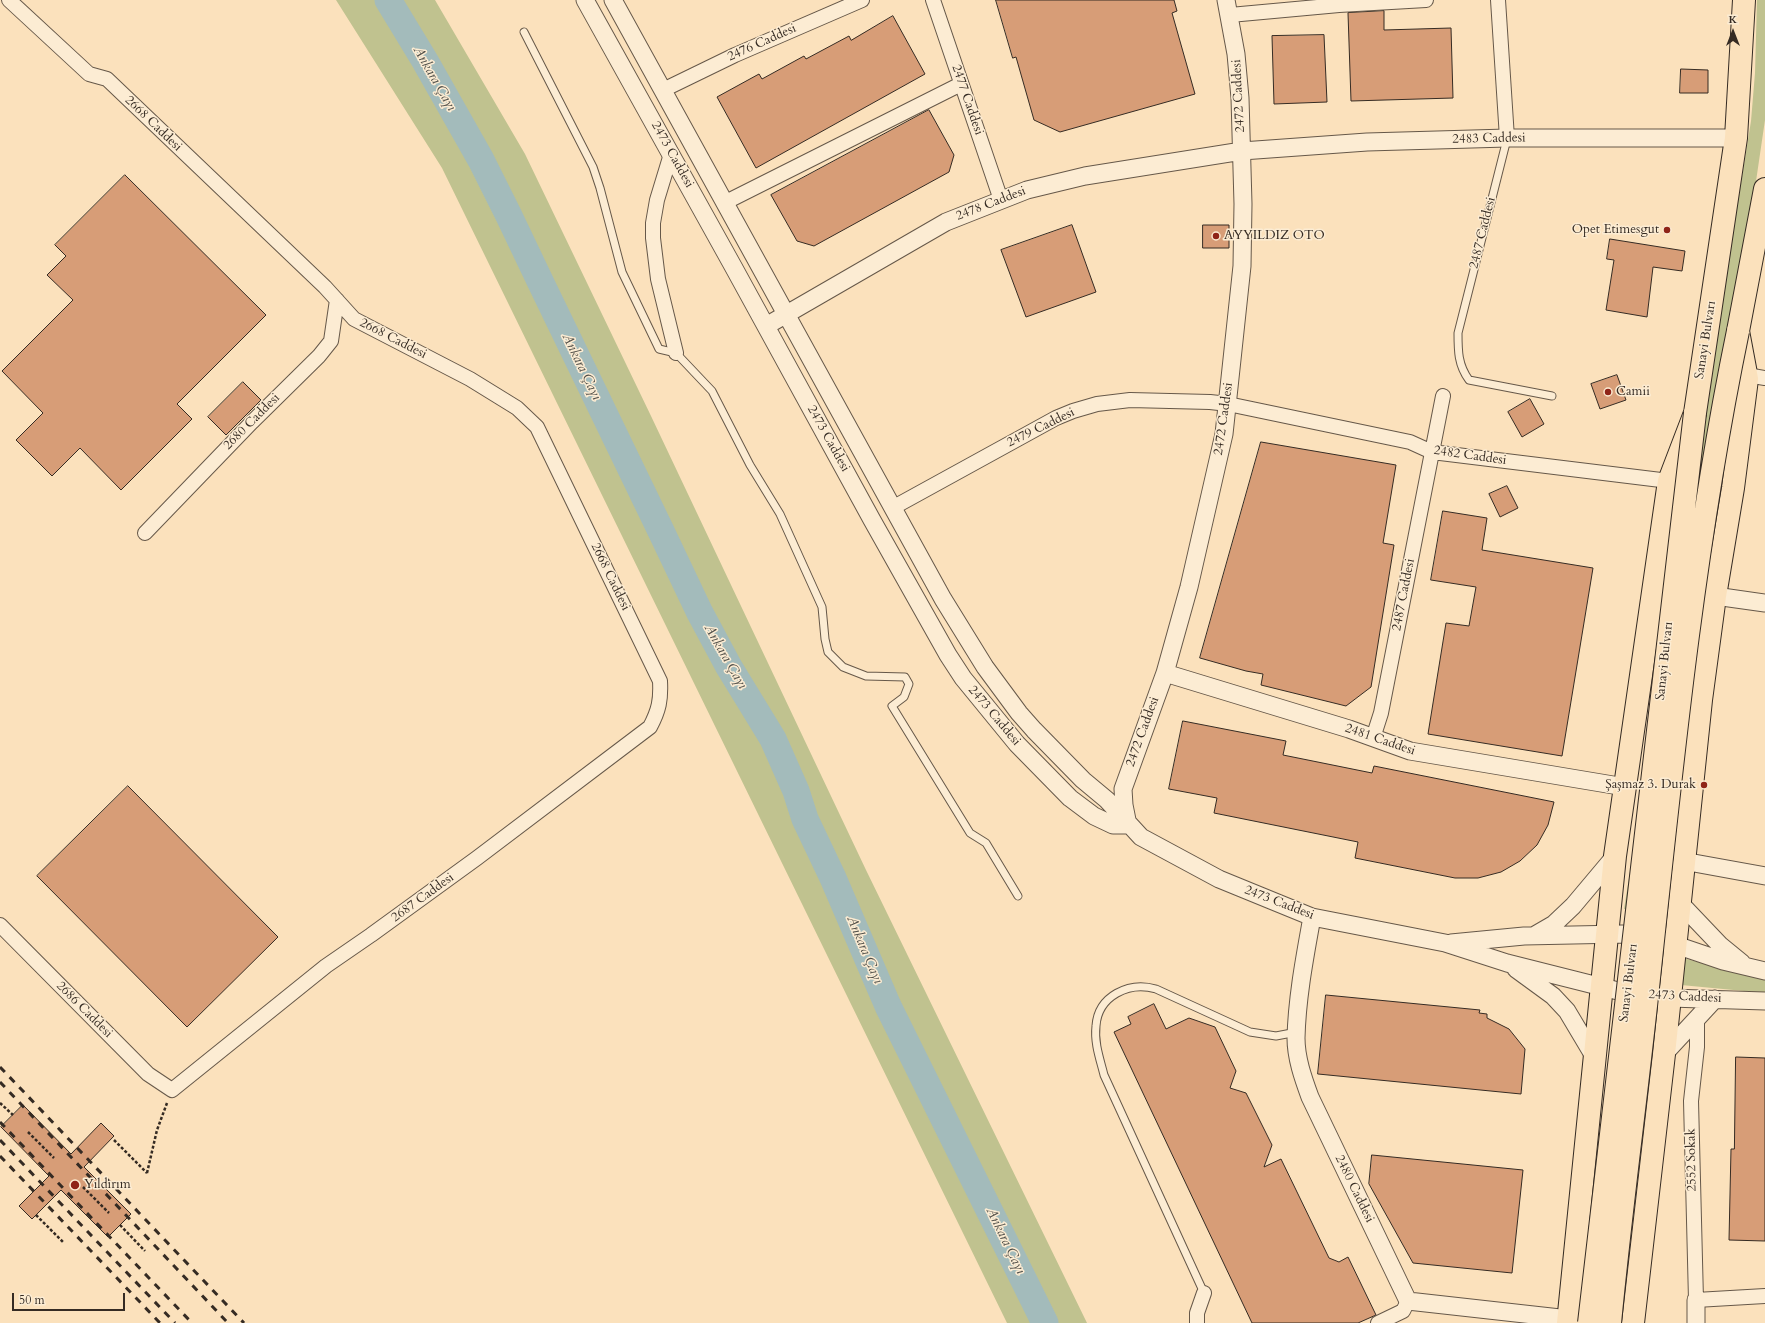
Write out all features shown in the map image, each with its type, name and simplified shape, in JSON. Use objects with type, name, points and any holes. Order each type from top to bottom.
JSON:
[{"type":"main road","name":"Sanayi Bulvarı","points":[[1575,1322],[1695,413],[1736,138],[1744,0]]},
{"type":"main road","name":"Sanayi Bulvarı","points":[[1610,1323],[1620,1222],[1645,1020],[1684,669],[1716,444],[1765,189]]},
{"type":"main road","points":[[1633,1323],[1670,998],[1683,861],[1701,700],[1732,488],[1756,376],[1738,331]]},
{"type":"main road","points":[[1575,1322],[1595,1062],[1615,854],[1670,481],[1695,413]]},
{"type":"main road","points":[[1615,854],[1625,868],[1634,874],[1650,878],[1667,876],[1676,872],[1683,861]]},
{"type":"main road","points":[[1595,1062],[1613,1042],[1619,1039],[1628,1038],[1646,1043],[1663,1060]]},
{"type":"street","name":"2668 Caddesi","points":[[9,0],[89,74],[107,79],[337,300],[354,319],[470,379],[517,408],[537,427],[660,681],[661,697]]},
{"type":"street","name":"2473 Caddesi","points":[[585,0],[872,520],[963,678],[1017,744],[1070,798],[1094,816],[1113,825],[1128,825]]},
{"type":"street","name":"2473 Caddesi","points":[[614,0],[724,203],[894,507],[943,599],[997,684],[1034,730],[1083,780],[1107,800],[1128,825],[1141,837],[1219,879],[1312,917],[1445,943],[1507,963],[1602,987],[1639,994],[1670,998],[1765,1001]]},
{"type":"street","name":"2476 Caddesi","points":[[662,90],[735,55],[862,0]]},
{"type":"street","name":"2477 Caddesi","points":[[933,0],[1001,200]]},
{"type":"street","points":[[1228,8],[1338,5],[1426,0]]},
{"type":"street","name":"2487 Caddesi","points":[[1498,0],[1507,138]]},
{"type":"street","name":"2472 Caddesi","points":[[1128,825],[1124,805],[1123,789],[1165,673],[1189,587],[1222,444],[1228,404],[1242,266],[1242,151],[1240,91],[1236,54],[1228,8]]},
{"type":"street","points":[[724,203],[961,84]]},
{"type":"street","name":"2483 Caddesi","points":[[1242,151],[1367,142],[1507,138],[1736,138]]},
{"type":"street","name":"2478 Caddesi","points":[[766,326],[946,222],[1027,190],[1085,176],[1242,151]]},
{"type":"street","points":[[671,154],[657,200],[653,223],[653,238],[658,279],[676,353]]},
{"type":"street","name":"2680 Caddesi","points":[[145,533],[252,422],[319,356],[331,340],[337,300]]},
{"type":"street","name":"2487 Caddesi","points":[[1373,738],[1381,712],[1443,396]]},
{"type":"street","name":"2479 Caddesi","points":[[894,507],[1056,418],[1072,411],[1097,404],[1130,400],[1228,404]]},
{"type":"street","name":"2482 Caddesi","points":[[1228,404],[1410,442],[1432,452],[1670,481]]},
{"type":"street","points":[[1715,596],[1765,603]]},
{"type":"street","name":"2481 Caddesi","points":[[1165,673],[1349,729],[1416,752],[1625,787]]},
{"type":"street","name":"2687 Caddesi","points":[[172,1090],[326,966],[470,863],[650,727],[658,713],[661,697]]},
{"type":"street","points":[[1533,936],[1554,924],[1574,906],[1615,854]]},
{"type":"street","points":[[1683,861],[1765,876]]},
{"type":"street","points":[[1680,903],[1720,945],[1745,966]]},
{"type":"street","name":"2480 Caddesi","points":[[1312,917],[1302,972],[1297,1032],[1301,1070],[1310,1097],[1408,1301]]},
{"type":"street","name":"2686 Caddesi","points":[[0,925],[148,1074],[172,1090]]},
{"type":"street","name":"2473 Caddesi","points":[[1445,943],[1533,936],[1607,934],[1645,936],[1765,971]]},
{"type":"street","points":[[1507,963],[1553,996],[1567,1011],[1595,1062]]},
{"type":"street","points":[[1663,1060],[1715,999]]},
{"type":"street","name":"2552 Sokak","points":[[1696,1300],[1691,1101],[1697,1047],[1697,1019]]},
{"type":"street","points":[[1197,1323],[1198,1313],[1204,1293]]},
{"type":"street","points":[[1696,1323],[1696,1300],[1765,1296]]},
{"type":"street","points":[[1378,1323],[1403,1311],[1408,1301],[1575,1322]]},
{"type":"lane","points":[[524,32],[592,167],[600,188],[620,265],[659,349],[676,353],[712,391],[750,464],[780,514],[822,607],[825,639],[828,652],[843,667],[866,676],[905,677],[909,684],[904,697],[892,706],[970,834],[986,843],[1018,896]]},
{"type":"lane","name":"2487 Caddesi","points":[[1507,138],[1458,334],[1457,354],[1462,371],[1470,380],[1552,396]]},
{"type":"lane","points":[[1204,1293],[1104,1075],[1096,1047],[1096,1026],[1101,1007],[1123,989],[1140,986],[1156,989],[1250,1032],[1276,1036],[1297,1032]]},
{"type":"path","points":[[114,1140],[147,1173],[157,1130],[172,1090]]},
{"type":"path","points":[[0,1102],[13,1115]]},
{"type":"path","points":[[28,1132],[54,1158]]},
{"type":"path","points":[[83,1187],[109,1213]]},
{"type":"path","points":[[36,1215],[64,1243]]},
{"type":"path","points":[[120,1225],[145,1251]]},
{"type":"green space","points":[[336,0],[435,0],[525,154],[866,870],[1087,1323],[1007,1323],[442,168]]},
{"type":"green space","points":[[1757,0],[1765,0],[1765,120],[1649,910],[1624,909],[1751,121],[1755,73]]},
{"type":"green space","points":[[1683,958],[1765,980],[1765,993],[1681,985]]},
{"type":"building","points":[[996,0],[1174,0],[1177,11],[1172,13],[1195,94],[1060,132],[1034,120],[1016,57],[1013,58]]},
{"type":"building","points":[[1384,11],[1384,30],[1451,28],[1453,98],[1351,101],[1348,13]]},
{"type":"building","points":[[893,16],[925,74],[756,168],[717,97],[759,74],[762,79],[804,56],[806,59],[849,36],[851,40]]},
{"type":"building","points":[[1324,35],[1327,102],[1274,104],[1272,36]]},
{"type":"building","points":[[1681,69],[1708,70],[1708,93],[1680,93]]},
{"type":"building","points":[[929,110],[954,155],[949,172],[814,246],[797,241],[771,195]]},
{"type":"building","points":[[125,175],[266,315],[177,404],[192,419],[121,490],[80,448],[52,476],[16,440],[43,413],[2,371],[73,300],[47,275],[66,256],[55,245]]},
{"type":"building","points":[[1072,225],[1096,292],[1026,317],[1001,250]]},
{"type":"building","name":"AYYILDIZ OTO","points":[[1203,225],[1229,225],[1229,248],[1203,248]]},
{"type":"building","points":[[1610,239],[1685,251],[1682,271],[1653,267],[1647,317],[1606,310],[1614,260],[1607,259]]},
{"type":"building","name":"Camii","points":[[1617,375],[1626,400],[1600,409],[1591,384]]},
{"type":"building","points":[[243,382],[261,400],[226,435],[208,417]]},
{"type":"building","points":[[1530,399],[1544,424],[1522,437],[1508,412]]},
{"type":"building","points":[[1261,442],[1396,465],[1383,543],[1394,545],[1371,687],[1346,706],[1261,685],[1263,674],[1246,671],[1200,658]]},
{"type":"building","points":[[1507,486],[1518,508],[1500,517],[1489,494]]},
{"type":"building","points":[[1443,511],[1487,518],[1482,550],[1593,568],[1562,756],[1428,734],[1446,623],[1469,626],[1476,587],[1431,580]]},
{"type":"building","points":[[1183,721],[1286,741],[1283,755],[1372,773],[1374,766],[1554,802],[1548,825],[1537,845],[1520,861],[1501,872],[1478,878],[1455,878],[1355,858],[1358,842],[1214,813],[1217,798],[1169,789]]},
{"type":"building","points":[[128,786],[278,937],[187,1027],[37,876]]},
{"type":"building","points":[[1326,995],[1480,1010],[1479,1013],[1487,1014],[1487,1018],[1509,1029],[1525,1049],[1521,1094],[1318,1074]]},
{"type":"building","points":[[1154,1004],[1166,1029],[1189,1018],[1215,1027],[1236,1071],[1230,1088],[1246,1093],[1272,1145],[1264,1167],[1281,1159],[1329,1258],[1339,1262],[1348,1257],[1376,1315],[1358,1323],[1252,1323],[1114,1032],[1131,1024],[1128,1017]]},
{"type":"building","points":[[1736,1057],[1765,1058],[1765,1241],[1729,1240],[1731,1149],[1734,1149]]},
{"type":"building","points":[[23,1105],[71,1154],[101,1123],[114,1136],[84,1167],[131,1214],[108,1237],[61,1190],[32,1219],[19,1206],[49,1176],[1,1127]]},
{"type":"building","points":[[1372,1155],[1523,1170],[1512,1273],[1413,1263],[1369,1184]]},
{"type":"waterway","name":"Ankara Çayı","points":[[388,0],[425,61],[481,160],[699,611],[729,667],[773,739],[796,791],[805,819],[833,878],[888,1006],[1045,1323]]},
{"type":"railway","points":[[0,1067],[244,1323]]},
{"type":"railway","points":[[0,1082],[228,1323]]},
{"type":"railway","points":[[0,1122],[192,1323]]},
{"type":"railway","points":[[0,1140],[175,1323]]},
{"type":"railway","points":[[0,1156],[160,1323]]},
{"type":"place","name":"Opet Etimesgut","points":[[1667,230]]},
{"type":"place","name":"AYYILDIZ OTO","points":[[1216,236]]},
{"type":"place","name":"Camii","points":[[1608,392]]},
{"type":"place","name":"Şaşmaz 3. Durak","points":[[1704,785]]},
{"type":"place","name":"Yıldırım","points":[[75,1185]]}]
